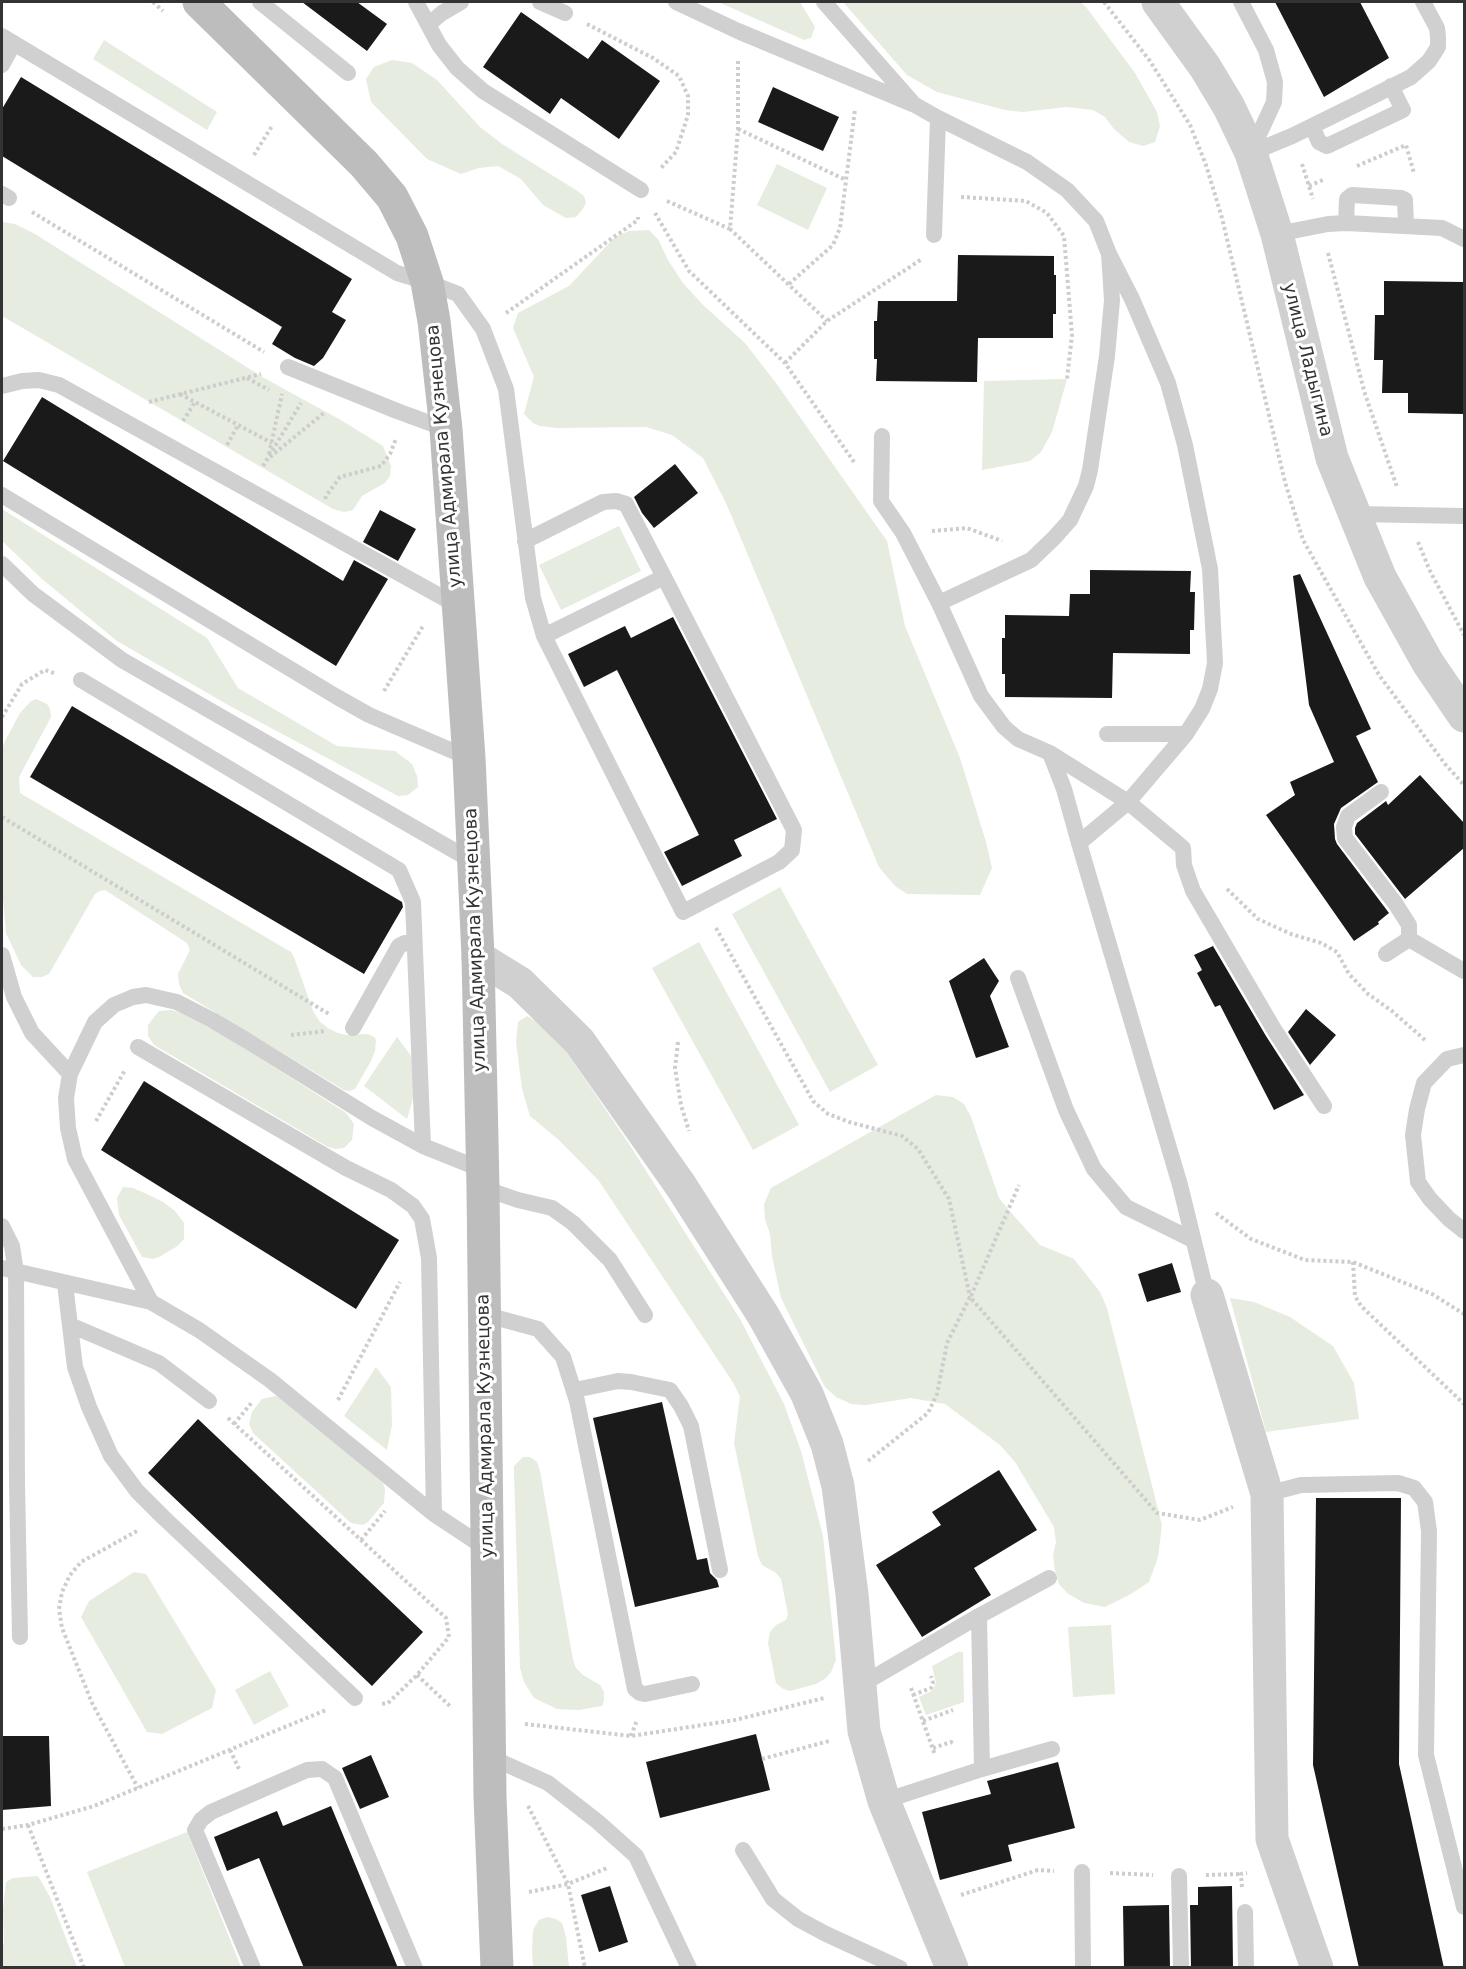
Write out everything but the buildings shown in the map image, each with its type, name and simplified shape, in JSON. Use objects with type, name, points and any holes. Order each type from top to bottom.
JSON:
[{"type":"main road","name":"улица Адмирала Кузнецова","points":[[199,2],[364,164],[392,197],[412,237],[427,282],[434,321],[446,429],[469,758],[478,957],[490,1720],[498,1761],[496,1968]]},
{"type":"street","name":"улица Ладыгина","points":[[1158,2],[1205,67],[1229,107],[1251,153],[1277,234],[1332,458],[1380,577],[1431,669],[1464,716]]},
{"type":"street","points":[[478,957],[520,983],[579,1041],[681,1186],[763,1315],[807,1394],[827,1444],[838,1485],[852,1594],[864,1731],[884,1801],[952,1968]]},
{"type":"street","points":[[1207,1295],[1267,1494],[1272,1839],[1317,1968]]},
{"type":"lane","points":[[260,2],[348,73]]},
{"type":"lane","points":[[416,2],[439,45],[457,68],[483,91],[641,190]]},
{"type":"lane","points":[[429,24],[442,12],[461,2]]},
{"type":"lane","points":[[540,2],[566,13]]},
{"type":"lane","points":[[676,2],[738,31],[915,105],[1027,162],[1067,190],[1096,221],[1108,254],[1136,308],[1168,382],[1185,445],[1210,569],[1215,663],[1210,689],[1202,709],[1186,734],[1128,802],[1079,843]]},
{"type":"lane","points":[[824,2],[915,105]]},
{"type":"lane","points":[[1241,2],[1266,51],[1275,82],[1274,102],[1251,153]]},
{"type":"lane","points":[[1251,153],[1292,136],[1411,77],[1429,61],[1438,46],[1437,28],[1423,2]]},
{"type":"lane","points":[[2,64],[8,40],[397,273],[458,294],[483,329],[506,389],[525,541],[533,598],[544,636],[683,912],[779,862],[792,850],[794,830],[626,504],[616,501],[603,502],[525,541]]},
{"type":"lane","points":[[1312,126],[1319,142],[1327,146],[1403,110],[1391,86]]},
{"type":"lane","points":[[1361,102],[1372,124]]},
{"type":"lane","points":[[934,234],[938,118]]},
{"type":"lane","points":[[1346,223],[1348,196],[1374,196],[1405,200],[1406,225]]},
{"type":"lane","points":[[1374,196],[1374,224]]},
{"type":"lane","points":[[1277,234],[1321,225],[1346,223],[1442,228],[1464,239]]},
{"type":"lane","points":[[939,603],[1030,560],[1070,520],[1086,486],[1090,470],[1107,357],[1112,300],[1108,254]]},
{"type":"lane","points":[[288,367],[446,429]]},
{"type":"lane","points":[[2,386],[39,380],[59,385],[458,606]]},
{"type":"lane","points":[[882,436],[881,501],[903,533],[939,603],[981,696],[992,713],[1018,739],[1050,753],[1128,802],[1183,848],[1184,865],[1194,891],[1269,1021],[1324,1106]]},
{"type":"lane","points":[[2,495],[369,715],[469,758]]},
{"type":"lane","points":[[1354,514],[1464,516]]},
{"type":"lane","points":[[2,564],[33,594],[122,660],[474,862]]},
{"type":"lane","points":[[544,636],[664,577]]},
{"type":"lane","points":[[81,680],[399,870],[413,902],[423,1146]]},
{"type":"lane","points":[[1107,734],[1186,734]]},
{"type":"lane","points":[[1050,753],[1064,789],[1179,1185],[1207,1295]]},
{"type":"lane","points":[[1381,792],[1348,816],[1344,827],[1346,838],[1409,925],[1409,939]]},
{"type":"lane","points":[[1386,954],[1409,939]]},
{"type":"lane","points":[[1409,939],[1464,971]]},
{"type":"lane","points":[[353,1028],[399,946],[414,943]]},
{"type":"lane","points":[[2,955],[14,997],[32,1033],[70,1074]]},
{"type":"lane","points":[[1018,978],[1066,1110],[1094,1169],[1126,1207],[1193,1240]]},
{"type":"lane","points":[[151,1302],[75,1159],[68,1128],[66,1098],[70,1074],[95,1022],[114,1005],[146,995],[177,1002],[246,1040],[372,1118],[518,1200],[552,1208],[573,1222],[610,1260],[645,1316]]},
{"type":"lane","points":[[138,1047],[346,1168],[391,1190],[412,1206],[422,1220],[429,1258],[434,1514]]},
{"type":"lane","points":[[1464,1055],[1446,1059],[1424,1083],[1413,1135],[1418,1182],[1430,1199],[1464,1231]]},
{"type":"lane","points":[[2,1226],[12,1246],[9,1270],[20,1637]]},
{"type":"lane","points":[[9,1270],[151,1302],[199,1330],[270,1380],[434,1514],[488,1549]]},
{"type":"lane","points":[[65,1284],[75,1367],[89,1407],[111,1456],[137,1491],[163,1517],[355,1698]]},
{"type":"lane","points":[[483,1314],[538,1329],[563,1357],[575,1390],[635,1689],[645,1694],[692,1684]]},
{"type":"lane","points":[[70,1325],[159,1363],[209,1401]]},
{"type":"lane","points":[[575,1390],[618,1381],[670,1390],[691,1426],[720,1570]]},
{"type":"lane","points":[[1267,1494],[1301,1485],[1398,1483],[1414,1488],[1425,1502],[1430,1531],[1426,1755],[1464,1906]]},
{"type":"lane","points":[[859,1686],[1049,1578]]},
{"type":"lane","points":[[979,1616],[982,1768]]},
{"type":"lane","points":[[884,1801],[982,1768],[1052,1749]]},
{"type":"lane","points":[[498,1761],[548,1783],[598,1822],[636,1856],[688,1965],[670,1968]]},
{"type":"lane","points":[[253,1968],[195,1830],[201,1820],[211,1812],[307,1770],[322,1769],[335,1778],[415,1968]]},
{"type":"lane","points":[[743,1850],[773,1899],[798,1919],[900,1968]]},
{"type":"lane","points":[[1082,1872],[1083,1968]]},
{"type":"lane","points":[[1179,1876],[1180,1968]]},
{"type":"lane","points":[[1245,1912],[1246,1968]]},
{"type":"path","points":[[1104,2],[1150,61],[1190,125],[1206,165],[1224,229],[1285,482],[1303,540],[1379,675],[1445,764],[1464,785]]},
{"type":"path","points":[[566,13],[653,58],[679,76],[688,96],[688,115],[676,152],[641,190]]},
{"type":"path","points":[[730,229],[738,129],[738,31]]},
{"type":"path","points":[[789,284],[832,245],[840,228],[858,82]]},
{"type":"path","points":[[239,178],[277,119]]},
{"type":"path","points":[[738,129],[846,180]]},
{"type":"path","points":[[1292,136],[1321,225],[1365,394],[1427,564],[1464,635]]},
{"type":"path","points":[[641,190],[730,229],[827,321]]},
{"type":"path","points":[[641,190],[689,271],[785,363],[881,501]]},
{"type":"path","points":[[5,196],[288,367]]},
{"type":"path","points":[[968,198],[1026,201],[1047,213],[1064,236],[1072,335],[1067,379]]},
{"type":"path","points":[[483,329],[638,220]]},
{"type":"path","points":[[785,363],[827,321],[922,259],[931,250],[934,234]]},
{"type":"path","points":[[110,413],[288,367]]},
{"type":"path","points":[[267,460],[288,367]]},
{"type":"path","points":[[246,378],[281,397]]},
{"type":"path","points":[[267,460],[316,378]]},
{"type":"path","points":[[267,460],[350,392]]},
{"type":"path","points":[[180,394],[272,443]]},
{"type":"path","points":[[326,496],[340,477],[381,466],[390,454],[398,434]]},
{"type":"path","points":[[369,715],[423,625]]},
{"type":"path","points":[[2,717],[22,684],[45,670]]},
{"type":"path","points":[[2,817],[353,1028]]},
{"type":"path","points":[[1225,887],[1258,919],[1291,934],[1321,943],[1337,952],[1349,974],[1368,994],[1392,1011],[1446,1059]]},
{"type":"path","points":[[683,912],[717,928],[813,1101],[828,1114],[902,1136],[918,1149],[949,1199],[970,1297],[1157,1513],[1200,1520],[1267,1494]]},
{"type":"path","points":[[246,1040],[353,1028]]},
{"type":"path","points":[[75,1159],[138,1047]]},
{"type":"path","points":[[838,1485],[928,1413],[937,1394],[947,1342],[970,1297],[1019,1185]]},
{"type":"path","points":[[1179,1185],[1251,1239],[1305,1260],[1353,1262],[1432,1294],[1464,1314]]},
{"type":"path","points":[[325,1425],[425,1235]]},
{"type":"path","points":[[1353,1262],[1355,1296],[1361,1306],[1464,1404]]},
{"type":"path","points":[[209,1401],[446,1618],[449,1638],[417,1675],[388,1703],[370,1705],[355,1698]]},
{"type":"path","points":[[361,1540],[403,1489]]},
{"type":"path","points":[[138,1788],[92,1704],[62,1628],[59,1609],[62,1592],[70,1575],[81,1562],[163,1517]]},
{"type":"path","points":[[901,1662],[944,1781]]},
{"type":"path","points":[[417,1675],[454,1710]]},
{"type":"path","points":[[490,1720],[631,1737],[735,1720],[809,1702]]},
{"type":"path","points":[[2,1829],[28,1825],[94,1806],[324,1711]]},
{"type":"path","points":[[762,1759],[864,1731]]},
{"type":"path","points":[[498,1761],[568,1884],[585,1968]]},
{"type":"path","points":[[28,1825],[84,1968]]},
{"type":"path","points":[[568,1884],[636,1856]]},
{"type":"path","points":[[926,1906],[1038,1870]]},
{"type":"path","points":[[1082,1872],[1179,1876],[1241,1874]]},
{"type":"shaded area","points":[[718,2],[800,2],[815,27],[811,38],[804,40]]},
{"type":"shaded area","points":[[843,2],[1080,2],[1135,73],[1157,112],[1160,126],[1155,142],[1143,146],[1129,142],[1114,129],[1105,117],[1093,110],[1066,107],[1023,112],[1005,110],[937,92],[907,75]]},
{"type":"shaded area","points":[[104,40],[217,112],[207,130],[93,59]]},
{"type":"shaded area","points":[[392,60],[412,63],[437,80],[480,127],[502,144],[584,196],[586,203],[582,210],[576,217],[566,218],[543,205],[521,179],[498,166],[479,168],[461,174],[427,159],[371,102],[366,79],[374,67]]},
{"type":"shaded area","points":[[777,164],[827,188],[808,230],[757,205]]},
{"type":"shaded area","points":[[2,222],[15,224],[35,234],[264,378],[383,446],[391,466],[390,476],[385,483],[362,496],[353,510],[344,512],[333,509],[2,316]]},
{"type":"shaded area","points":[[649,230],[658,239],[683,283],[702,304],[745,343],[776,383],[887,541],[905,626],[960,758],[986,842],[992,868],[980,895],[907,894],[895,886],[879,867],[726,503],[703,458],[672,435],[646,427],[557,428],[540,426],[524,414],[534,377],[513,328],[518,313],[569,286],[615,237],[629,231]]},
{"type":"shaded area","points":[[1067,379],[1052,432],[1041,452],[1030,461],[982,470],[984,381]]},
{"type":"shaded area","points":[[2,509],[207,638],[238,688],[337,746],[395,751],[412,764],[417,776],[418,787],[408,795],[398,796],[230,706],[117,641],[42,579],[2,541]]},
{"type":"shaded area","points":[[619,526],[641,571],[561,610],[539,565]]},
{"type":"shaded area","points":[[36,699],[47,704],[51,717],[19,777],[20,793],[291,952],[313,1011],[320,1022],[338,1033],[368,1034],[376,1040],[371,1061],[355,1089],[344,1090],[183,993],[178,974],[190,950],[187,943],[105,890],[95,894],[49,974],[33,977],[21,965],[6,933],[2,887],[2,752],[4,743],[20,713]]},
{"type":"shaded area","points":[[780,887],[878,1065],[830,1092],[732,914]]},
{"type":"shaded area","points":[[699,942],[799,1125],[753,1150],[652,968]]},
{"type":"shaded area","points":[[172,1010],[183,1013],[240,1045],[346,1113],[354,1124],[352,1140],[344,1148],[328,1147],[154,1045],[148,1036],[148,1025],[159,1011]]},
{"type":"shaded area","points":[[527,1016],[537,1022],[566,1051],[629,1144],[740,1319],[784,1404],[801,1451],[823,1536],[836,1660],[826,1678],[816,1684],[790,1691],[776,1683],[768,1643],[770,1632],[776,1625],[786,1620],[788,1614],[781,1579],[776,1573],[762,1565],[758,1556],[734,1443],[740,1397],[734,1384],[599,1181],[560,1141],[530,1116],[522,1089],[516,1042],[518,1022]]},
{"type":"shaded area","points":[[397,1037],[412,1057],[415,1092],[407,1119],[364,1086]]},
{"type":"shaded area","points":[[936,1095],[953,1097],[964,1104],[971,1117],[999,1198],[1040,1245],[1074,1259],[1100,1292],[1107,1308],[1162,1525],[1158,1557],[1149,1582],[1105,1607],[1084,1603],[1067,1593],[1059,1584],[1053,1555],[1056,1542],[1054,1527],[1015,1462],[1000,1445],[945,1404],[911,1398],[866,1405],[851,1404],[836,1397],[825,1387],[781,1298],[770,1234],[765,1219],[764,1204],[771,1188]]},
{"type":"shaded area","points":[[123,1187],[133,1188],[149,1195],[175,1211],[184,1223],[184,1239],[176,1247],[159,1257],[153,1259],[142,1257],[119,1215],[117,1198]]},
{"type":"shaded area","points":[[1230,1298],[1254,1302],[1290,1317],[1333,1346],[1354,1383],[1359,1419],[1266,1432]]},
{"type":"shaded area","points":[[376,1367],[391,1387],[392,1425],[387,1450],[344,1416]]},
{"type":"shaded area","points":[[275,1396],[285,1399],[383,1483],[384,1503],[368,1522],[363,1525],[351,1523],[253,1433],[249,1424],[252,1412],[262,1399]]},
{"type":"shaded area","points":[[523,1457],[530,1457],[537,1462],[540,1471],[573,1660],[576,1668],[583,1675],[600,1685],[604,1692],[602,1706],[579,1710],[557,1709],[534,1698],[524,1682],[520,1668],[514,1472],[514,1466]]},
{"type":"shaded area","points":[[134,1572],[146,1574],[216,1690],[212,1708],[162,1734],[147,1732],[81,1617],[89,1601]]},
{"type":"shaded area","points":[[1111,1625],[1115,1694],[1073,1697],[1068,1627]]},
{"type":"shaded area","points":[[958,1652],[963,1652],[964,1702],[926,1715],[919,1697],[933,1690],[936,1683],[932,1666]]},
{"type":"shaded area","points":[[270,1671],[289,1706],[254,1725],[235,1690]]},
{"type":"shaded area","points":[[187,1832],[241,1967],[125,1967],[87,1872]]},
{"type":"shaded area","points":[[38,1876],[50,1897],[77,1967],[2,1967],[6,1882],[13,1878]]},
{"type":"shaded area","points":[[547,1917],[562,1923],[569,1967],[533,1967],[533,1930],[539,1920]]}]
